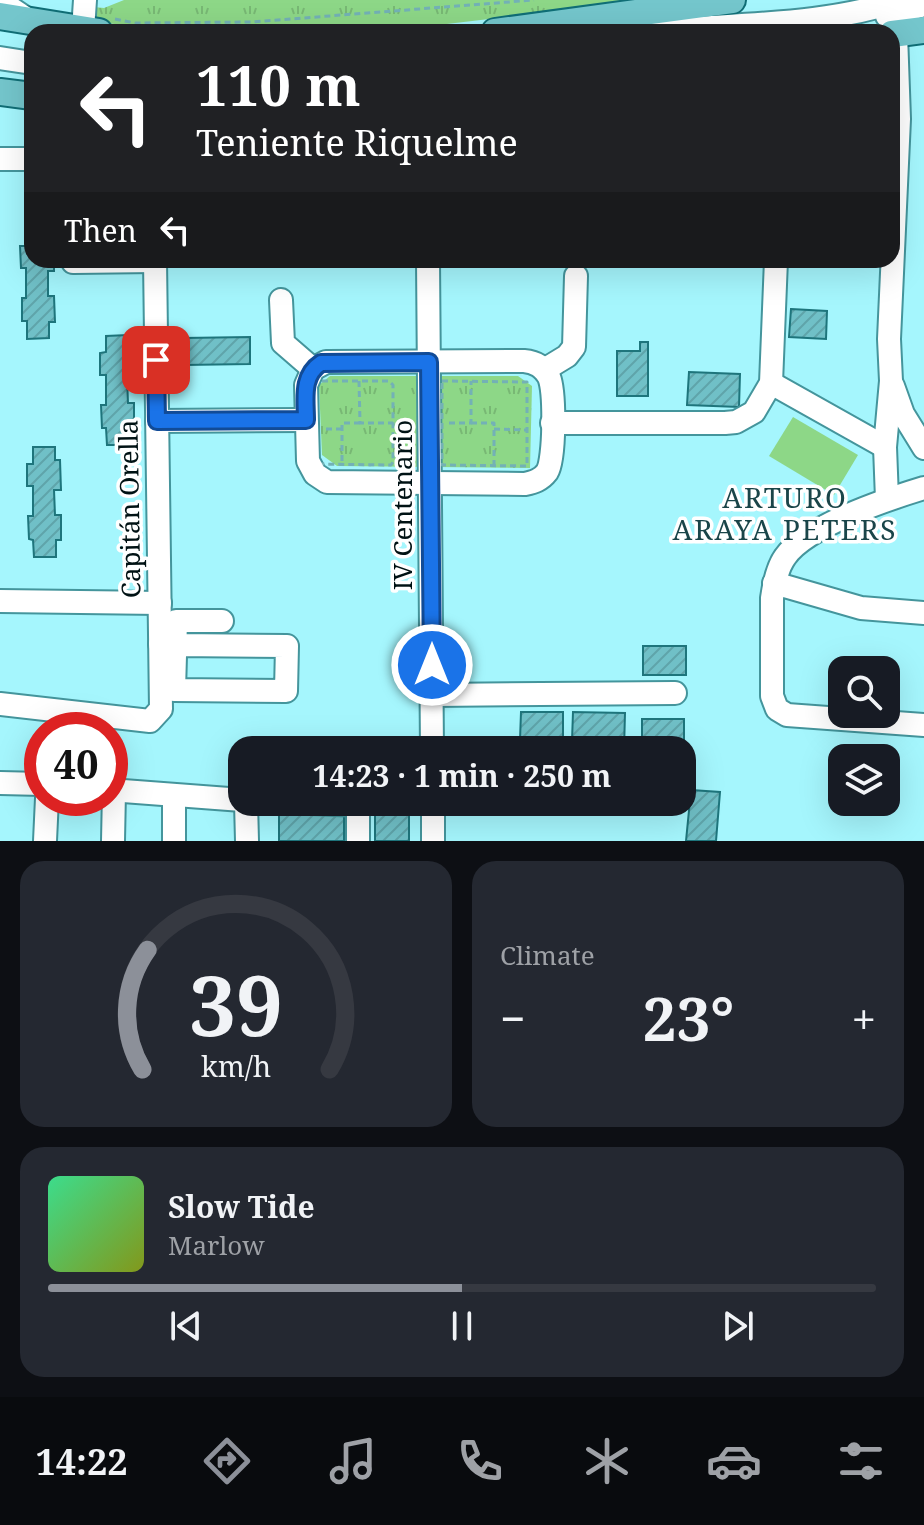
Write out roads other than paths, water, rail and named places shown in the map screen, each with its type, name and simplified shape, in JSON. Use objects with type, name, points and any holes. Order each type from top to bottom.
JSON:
[{"type":"main road","points":[[554,24],[732,0]]},
{"type":"main road","points":[[894,14],[924,30]]},
{"type":"main road","points":[[0,16],[31,21],[88,19]]},
{"type":"main road","points":[[0,92],[24,95]]},
{"type":"street","points":[[0,1],[31,21]]},
{"type":"street","points":[[854,24],[924,5]]},
{"type":"street","points":[[757,24],[894,14]]},
{"type":"street","points":[[0,43],[24,47]]},
{"type":"street","points":[[0,58],[24,62]]},
{"type":"street","points":[[0,159],[24,159]]},
{"type":"street","name":"Capitán Orella","points":[[0,704],[150,721],[161,709],[168,644],[160,603],[155,268]]},
{"type":"street","name":"IV Centenario","points":[[428,268],[432,736]]},
{"type":"street","points":[[552,423],[736,422],[754,412],[771,383],[776,268]]},
{"type":"street","points":[[887,499],[885,447],[891,381],[889,339],[892,268]]},
{"type":"street","points":[[544,370],[567,356],[574,347],[576,276]]},
{"type":"street","points":[[281,300],[283,343],[313,369]]},
{"type":"street","points":[[524,361],[544,370],[551,381],[551,463],[538,480],[525,484],[333,483],[321,479],[308,461],[306,385],[313,369],[326,362],[429,362],[524,361]]},
{"type":"street","points":[[891,381],[903,414],[924,448]]},
{"type":"street","points":[[771,383],[885,447]]},
{"type":"street","points":[[157,421],[306,420]]},
{"type":"street","points":[[924,488],[887,499],[798,542],[784,558],[774,583],[772,696],[777,709],[787,715],[924,725]]},
{"type":"street","points":[[774,583],[861,608],[924,613]]},
{"type":"street","points":[[0,601],[160,603]]},
{"type":"street","points":[[168,644],[287,646],[286,691],[174,690],[168,644],[176,621],[222,621]]},
{"type":"street","points":[[432,695],[675,693]]},
{"type":"street","points":[[0,783],[24,784]]},
{"type":"street","points":[[128,792],[228,800]]},
{"type":"street","points":[[174,796],[174,841]]},
{"type":"street","points":[[45,841],[46,816]]},
{"type":"street","points":[[112,816],[113,841]]},
{"type":"street","points":[[245,816],[247,841]]},
{"type":"street","points":[[358,816],[358,841]]},
{"type":"street","points":[[433,816],[433,841]]},
{"type":"district","name":"ARTURO ARAYA PETERS","points":[[785,514]]}]
